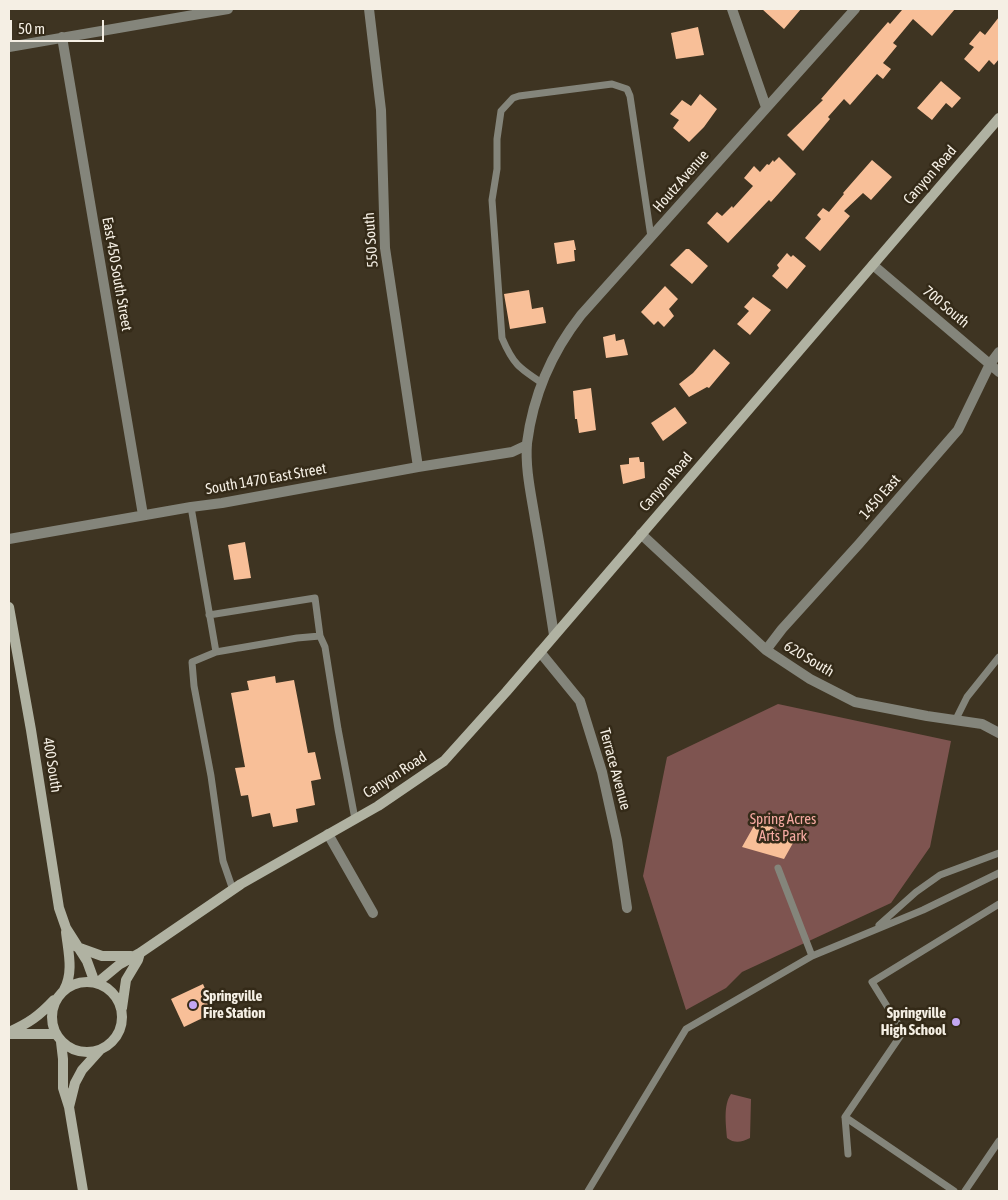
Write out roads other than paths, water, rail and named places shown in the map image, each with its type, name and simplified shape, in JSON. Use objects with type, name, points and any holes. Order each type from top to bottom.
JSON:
[{"type":"main road","name":"Canyon Road","points":[[96,983],[120,964],[233,890],[378,806],[444,761],[554,636],[999,118]]},
{"type":"main road","name":"400 South","points":[[9,607],[31,730],[59,908],[66,928],[86,961],[96,983]]},
{"type":"main road","name":"400 South","points":[[62,992],[69,981],[70,970],[66,928]]},
{"type":"main road","points":[[9,1033],[58,1038],[71,1049],[78,1052],[100,1050],[116,1038],[122,1020],[126,980],[138,960],[136,954],[102,956],[78,947]]},
{"type":"main road","points":[[9,1033],[40,1015],[62,992],[73,984],[84,982],[96,983],[106,987],[119,1001],[122,1010]]},
{"type":"main road","points":[[62,992],[54,1005],[52,1020],[63,1059],[63,1088],[69,1107],[83,1191]]},
{"type":"main road","points":[[69,1107],[82,1070],[100,1050]]},
{"type":"street","points":[[9,47],[228,9]]},
{"type":"street","name":"550 South","points":[[369,9],[381,110],[385,248],[418,467]]},
{"type":"street","points":[[732,9],[766,107]]},
{"type":"street","name":"Houtz Avenue","points":[[542,382],[555,354],[572,327],[855,9]]},
{"type":"street","name":"East 450 South Street","points":[[62,37],[143,515]]},
{"type":"street","name":"700 South","points":[[873,265],[999,372]]},
{"type":"street","name":"1450 East","points":[[766,650],[782,629],[958,430],[990,364],[999,352]]},
{"type":"street","points":[[542,382],[533,412],[527,445],[528,474],[554,636]]},
{"type":"street","name":"South 1470 East Street","points":[[9,539],[512,452],[527,445]]},
{"type":"street","name":"620 South","points":[[641,534],[766,650],[810,679],[854,702],[982,724],[999,733]]},
{"type":"street","name":"Terrace Avenue","points":[[540,652],[580,702],[602,772],[620,856],[627,908]]},
{"type":"street","points":[[328,834],[373,913]]},
{"type":"lane","points":[[542,382],[520,369],[506,348],[502,338],[492,200],[497,169],[497,139],[501,111],[513,98],[519,96],[612,84],[627,89],[630,96],[652,237]]},
{"type":"lane","points":[[191,507],[216,652]]},
{"type":"lane","points":[[209,615],[315,598],[320,636],[325,647],[338,730],[355,818]]},
{"type":"lane","points":[[233,890],[223,861],[211,776],[194,686],[192,662],[216,652],[297,638],[320,636]]},
{"type":"lane","points":[[956,720],[967,697],[999,657]]},
{"type":"lane","points":[[875,929],[916,892],[940,875],[999,853]]},
{"type":"lane","points":[[778,868],[812,956]]},
{"type":"lane","points":[[588,1191],[686,1029],[812,956],[923,910],[999,873]]},
{"type":"lane","points":[[848,1154],[845,1117],[902,1032],[872,982],[999,904]]},
{"type":"lane","points":[[845,1117],[954,1191]]},
{"type":"lane","points":[[965,1191],[999,1141]]},
{"type":"place","name":"Springville Fire Station","points":[[193,1005]]},
{"type":"place","name":"Springville High School","points":[[956,1022]]},
{"type":"park label","name":"Spring Acres Arts Park","points":[[783,828]]}]
